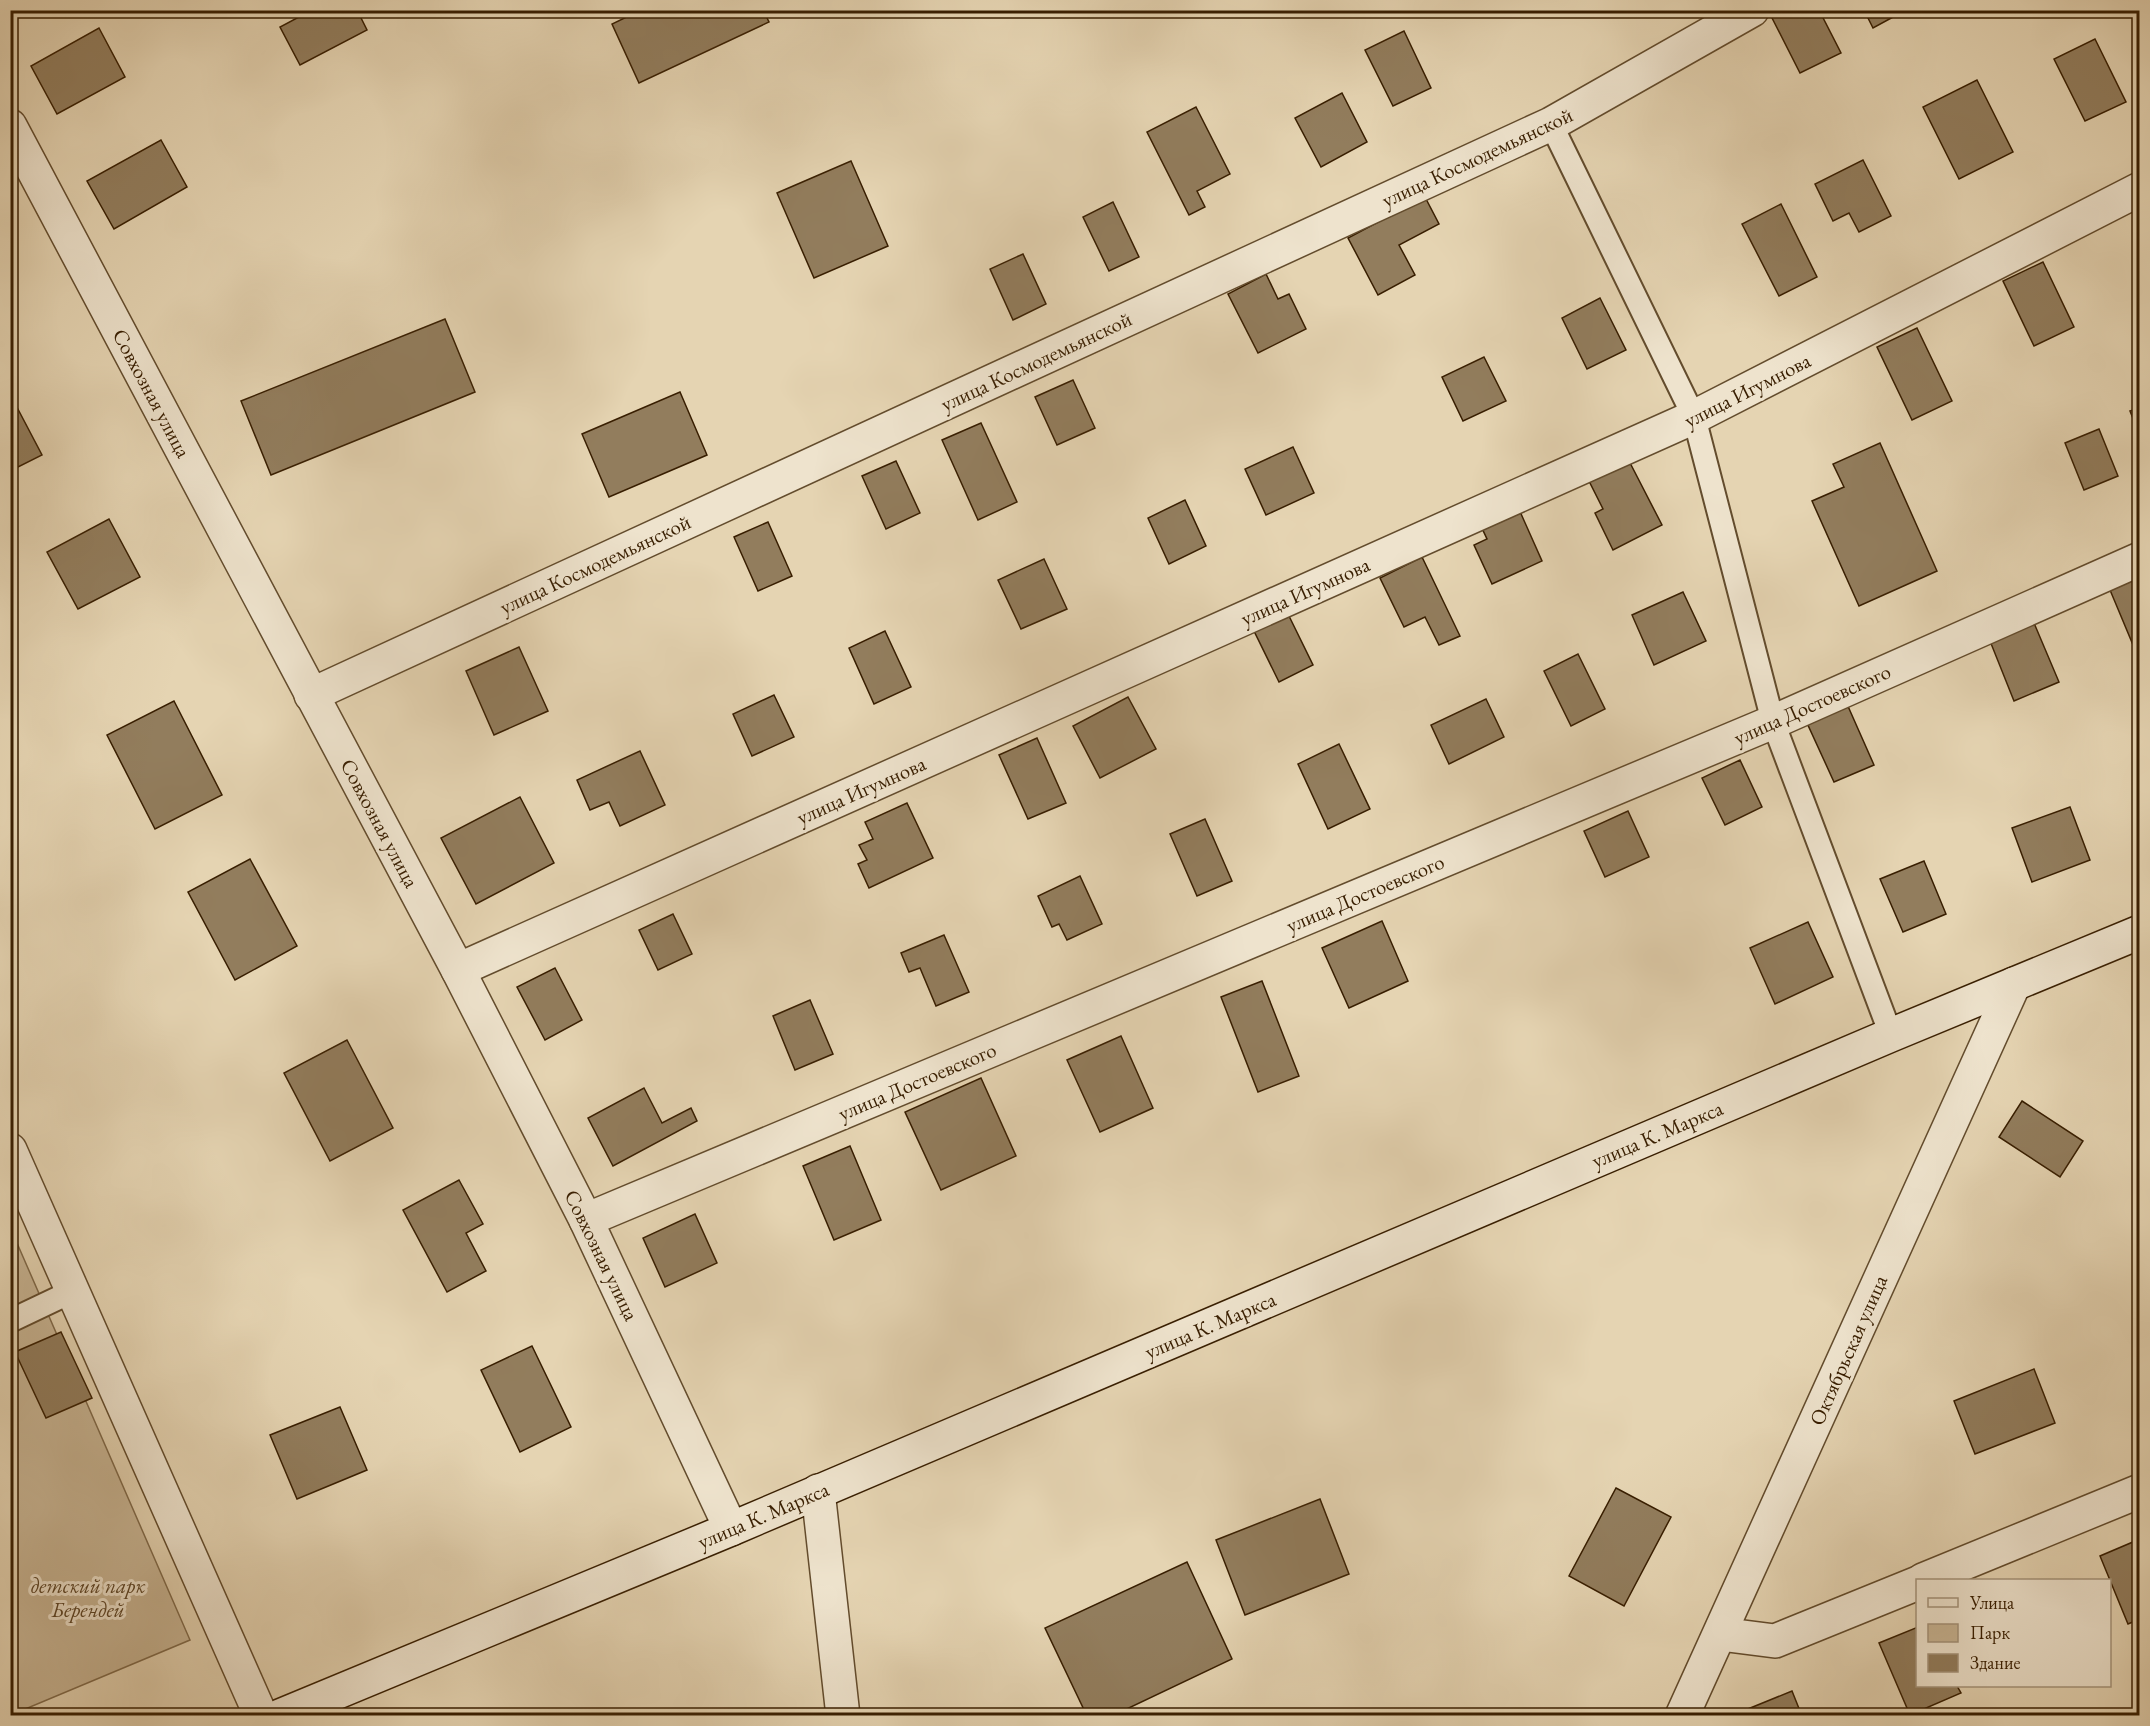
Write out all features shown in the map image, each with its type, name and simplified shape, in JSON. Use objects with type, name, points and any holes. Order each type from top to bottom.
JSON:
[{"type":"street","name":"улица Космодемьянской","points":[[311,695],[1551,124],[1752,10]]},
{"type":"street","name":"Совхозная улица","points":[[10,126],[458,970],[586,1220],[731,1529]]},
{"type":"street","name":"улица Игумнова","points":[[458,970],[1694,417],[2139,189]]},
{"type":"street","name":"улица Достоевского","points":[[586,1220],[1773,722],[2139,559]]},
{"type":"street","name":"улица К. Маркса","points":[[280,1716],[731,1529],[1891,1035],[2139,932]]},
{"type":"street","name":"Октябрьская улица","points":[[1682,1716],[2014,984]]},
{"type":"street","points":[[10,1150],[261,1716]]},
{"type":"street","points":[[819,1491],[843,1716]]},
{"type":"street","points":[[1928,1579],[2139,1491]]},
{"type":"street","points":[[1720,1634],[1775,1641],[1916,1583]]},
{"type":"lane","points":[[1551,124],[1694,417],[1773,722],[1891,1035]]},
{"type":"lane","points":[[10,1322],[73,1291]]},
{"type":"green space","name":"детский парк Берендей","points":[[10,1227],[190,1640],[11,1715],[10,1715]]},
{"type":"building","points":[[312,10],[357,10],[367,30],[300,65],[280,27]]},
{"type":"building","points":[[641,10],[763,10],[769,22],[639,83],[612,24]]},
{"type":"building","points":[[1773,10],[1819,10],[1841,53],[1800,73],[1769,12]]},
{"type":"building","points":[[1864,10],[1906,10],[1873,28]]},
{"type":"building","points":[[99,28],[125,77],[57,114],[31,66]]},
{"type":"building","points":[[1404,31],[1431,88],[1393,106],[1365,50]]},
{"type":"building","points":[[2095,39],[2126,102],[2085,121],[2054,59]]},
{"type":"building","points":[[1977,80],[2013,152],[1959,179],[1923,107]]},
{"type":"building","points":[[1342,93],[1367,142],[1321,167],[1295,118]]},
{"type":"building","points":[[1196,107],[1230,174],[1197,191],[1205,207],[1189,215],[1147,132]]},
{"type":"building","points":[[161,140],[187,187],[114,229],[87,181]]},
{"type":"building","points":[[1863,160],[1891,216],[1859,232],[1849,213],[1833,221],[1815,184]]},
{"type":"building","points":[[851,161],[888,246],[814,278],[777,193]]},
{"type":"building","points":[[1425,197],[1439,224],[1399,245],[1415,275],[1378,295],[1348,238]]},
{"type":"building","points":[[1113,202],[1139,257],[1109,271],[1083,217]]},
{"type":"building","points":[[1781,204],[1817,277],[1779,296],[1742,224]]},
{"type":"building","points":[[1023,254],[1046,304],[1013,320],[990,269]]},
{"type":"building","points":[[2043,262],[2074,327],[2034,346],[2003,281]]},
{"type":"building","points":[[1266,274],[1278,299],[1289,294],[1306,329],[1258,353],[1228,294]]},
{"type":"building","points":[[1600,298],[1626,350],[1587,369],[1562,318]]},
{"type":"building","points":[[445,319],[475,392],[271,475],[241,401]]},
{"type":"building","points":[[1917,328],[1952,401],[1912,420],[1877,347]]},
{"type":"building","points":[[1484,357],[1506,401],[1463,421],[1442,377]]},
{"type":"building","points":[[1073,380],[1095,428],[1057,445],[1035,397]]},
{"type":"building","points":[[680,392],[707,455],[609,497],[582,434]]},
{"type":"building","points":[[10,394],[42,455],[10,471]]},
{"type":"building","points":[[2140,408],[2140,436],[2130,411]]},
{"type":"building","points":[[981,423],[1017,502],[978,520],[942,440]]},
{"type":"building","points":[[2099,429],[2118,476],[2084,490],[2065,443]]},
{"type":"building","points":[[1880,443],[1937,571],[1859,606],[1812,501],[1844,487],[1833,464]]},
{"type":"building","points":[[1293,447],[1314,493],[1266,515],[1245,469]]},
{"type":"building","points":[[1627,457],[1662,525],[1613,550],[1595,513],[1603,509],[1587,477]]},
{"type":"building","points":[[896,461],[920,513],[886,529],[862,476]]},
{"type":"building","points":[[1185,500],[1206,546],[1169,564],[1148,518]]},
{"type":"building","points":[[1518,507],[1542,561],[1492,584],[1474,545],[1487,539],[1480,524]]},
{"type":"building","points":[[109,519],[140,577],[78,609],[47,552]]},
{"type":"building","points":[[768,522],[792,576],[758,591],[734,537]]},
{"type":"building","points":[[1422,557],[1460,636],[1439,645],[1425,617],[1404,627],[1380,578]]},
{"type":"building","points":[[1044,559],[1067,609],[1021,629],[998,580]]},
{"type":"building","points":[[2140,577],[2140,651],[2136,652],[2110,590]]},
{"type":"building","points":[[1683,592],[1706,641],[1654,665],[1632,615]]},
{"type":"building","points":[[1288,614],[1313,665],[1279,682],[1254,631]]},
{"type":"building","points":[[2034,623],[2059,682],[2014,701],[1990,641]]},
{"type":"building","points":[[885,631],[911,687],[874,704],[849,648]]},
{"type":"building","points":[[519,647],[548,711],[494,735],[466,671]]},
{"type":"building","points":[[1578,654],[1605,709],[1571,726],[1544,671]]},
{"type":"building","points":[[774,695],[794,737],[752,756],[733,714]]},
{"type":"building","points":[[1128,697],[1156,749],[1100,778],[1073,726]]},
{"type":"building","points":[[1486,699],[1504,737],[1449,764],[1431,725]]},
{"type":"building","points":[[174,701],[222,795],[155,829],[107,735]]},
{"type":"building","points":[[1847,704],[1874,765],[1834,782],[1807,723]]},
{"type":"building","points":[[1037,738],[1066,803],[1028,819],[999,755]]},
{"type":"building","points":[[1339,744],[1370,809],[1328,829],[1298,764]]},
{"type":"building","points":[[640,751],[665,805],[620,826],[609,802],[590,810],[577,780]]},
{"type":"building","points":[[1740,760],[1762,807],[1725,825],[1702,778]]},
{"type":"building","points":[[520,797],[554,863],[476,904],[441,838]]},
{"type":"building","points":[[907,803],[933,858],[869,888],[858,864],[867,860],[859,845],[873,839],[865,822]]},
{"type":"building","points":[[2070,807],[2090,860],[2032,882],[2012,828]]},
{"type":"building","points":[[1628,811],[1649,857],[1605,877],[1584,831]]},
{"type":"building","points":[[1205,819],[1232,881],[1197,896],[1170,834]]},
{"type":"building","points":[[250,859],[297,946],[235,980],[188,892]]},
{"type":"building","points":[[1924,861],[1946,914],[1903,932],[1880,879]]},
{"type":"building","points":[[1080,876],[1102,924],[1067,940],[1059,924],[1052,927],[1038,896]]},
{"type":"building","points":[[673,914],[692,954],[658,970],[639,930]]},
{"type":"building","points":[[1382,921],[1408,981],[1349,1008],[1322,948]]},
{"type":"building","points":[[1808,922],[1833,977],[1775,1004],[1750,948]]},
{"type":"building","points":[[944,935],[969,992],[936,1006],[920,968],[909,972],[901,953]]},
{"type":"building","points":[[555,968],[582,1020],[545,1040],[517,987]]},
{"type":"building","points":[[1262,981],[1299,1076],[1258,1092],[1221,997]]},
{"type":"building","points":[[810,1000],[833,1054],[795,1070],[773,1016]]},
{"type":"building","points":[[1121,1036],[1153,1108],[1100,1132],[1067,1060]]},
{"type":"building","points":[[347,1040],[393,1128],[330,1161],[284,1073]]},
{"type":"building","points":[[2140,1051],[2140,1069],[2133,1055]]},
{"type":"building","points":[[981,1078],[1016,1156],[941,1190],[905,1112]]},
{"type":"building","points":[[644,1088],[662,1123],[691,1108],[697,1121],[613,1166],[588,1118]]},
{"type":"building","points":[[2022,1101],[2083,1141],[2060,1177],[1999,1137]]},
{"type":"building","points":[[850,1146],[881,1220],[834,1240],[803,1166]]},
{"type":"building","points":[[459,1180],[483,1224],[466,1233],[486,1271],[447,1292],[403,1210]]},
{"type":"building","points":[[695,1214],[717,1263],[665,1287],[643,1238]]},
{"type":"building","points":[[61,1332],[92,1398],[46,1418],[15,1352]]},
{"type":"building","points":[[532,1346],[571,1427],[520,1452],[481,1370]]},
{"type":"building","points":[[2034,1369],[2055,1423],[1975,1454],[1954,1401]]},
{"type":"building","points":[[340,1407],[367,1470],[297,1499],[270,1435]]},
{"type":"building","points":[[1616,1488],[1671,1517],[1624,1606],[1569,1576]]},
{"type":"building","points":[[1320,1499],[1349,1574],[1245,1615],[1216,1540]]},
{"type":"building","points":[[2140,1539],[2140,1619],[2128,1624],[2100,1556]]},
{"type":"building","points":[[1187,1562],[1232,1659],[1112,1716],[1087,1716],[1045,1628]]},
{"type":"building","points":[[1916,1628],[1916,1687],[1958,1687],[1961,1693],[1910,1715],[1879,1643]]},
{"type":"building","points":[[1792,1691],[1802,1716],[1739,1716],[1738,1713]]}]
